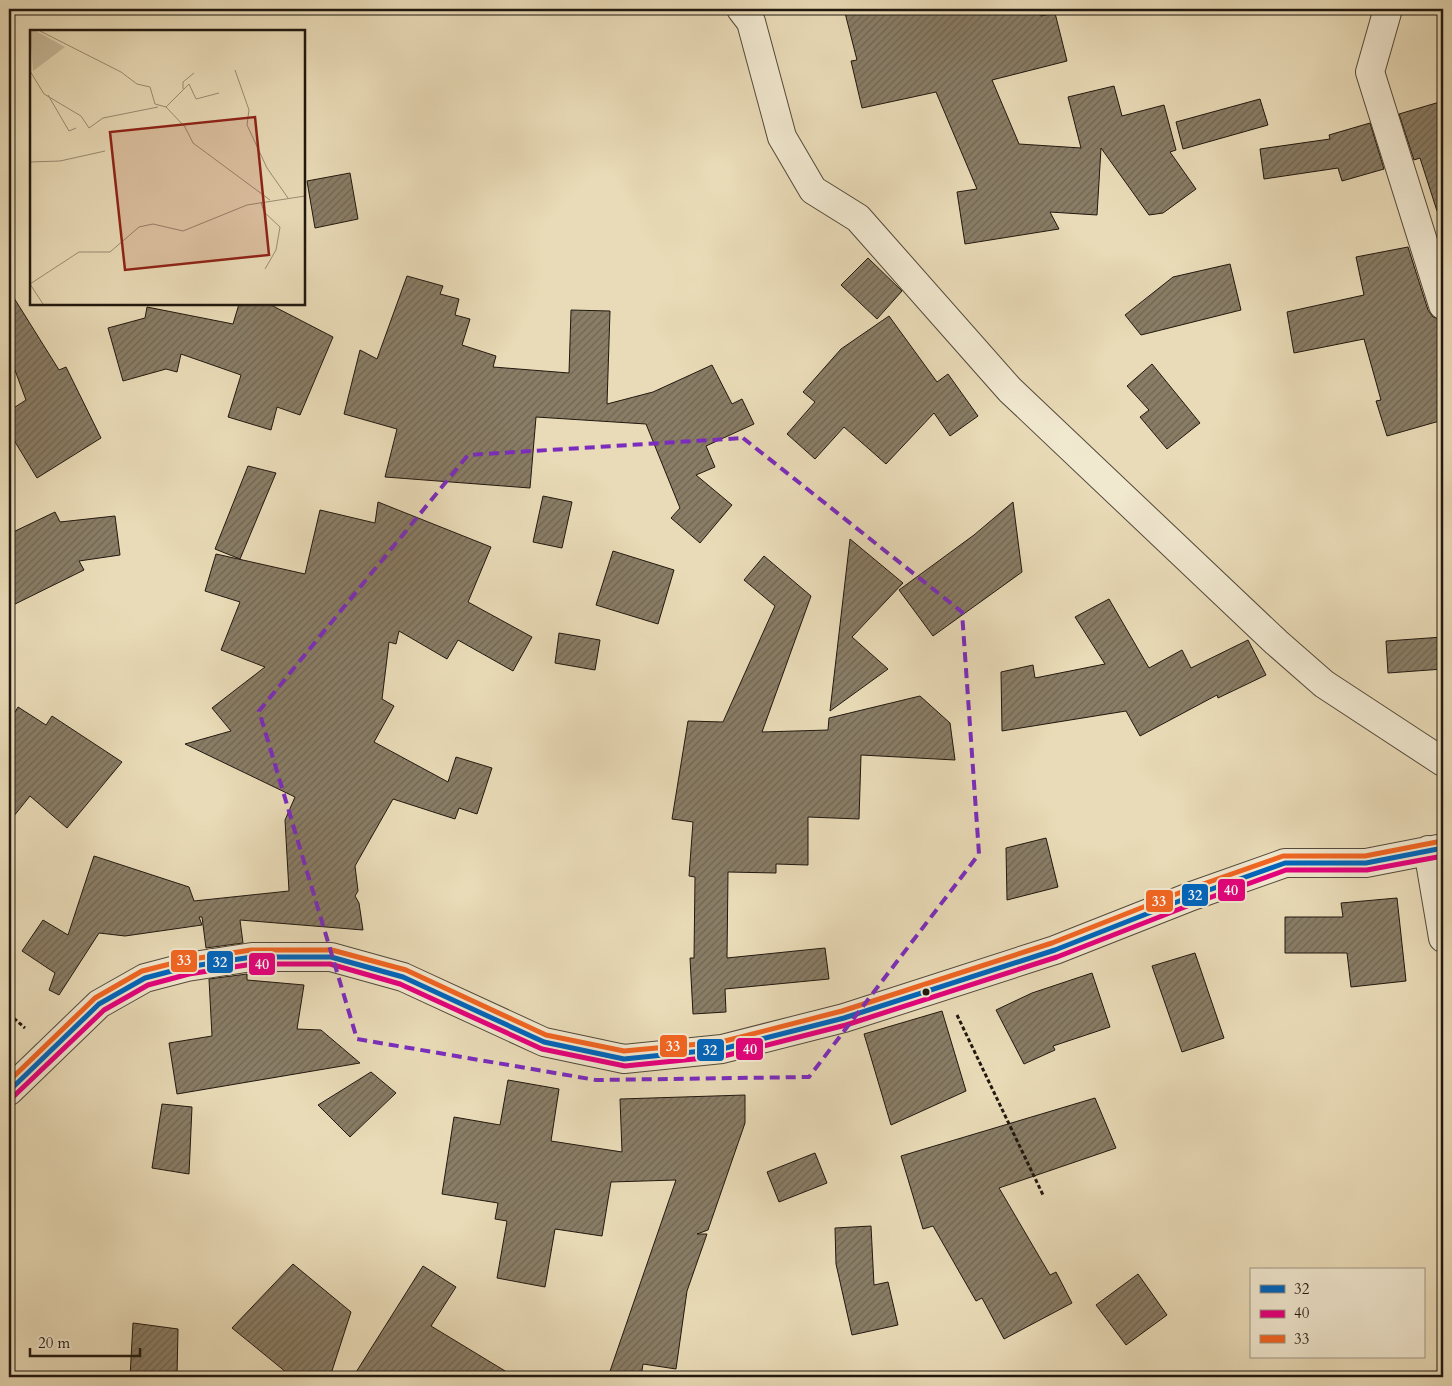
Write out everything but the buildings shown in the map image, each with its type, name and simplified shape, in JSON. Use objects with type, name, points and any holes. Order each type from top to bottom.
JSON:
[{"type":"street","points":[[741,9],[751,22],[782,137],[813,190],[858,218],[1010,390],[1276,642],[1324,684],[1443,762]]},
{"type":"street","points":[[1388,9],[1370,72],[1443,305]]},
{"type":"street","points":[[9,1091],[99,1004],[145,978],[187,968],[252,957],[331,957],[403,977],[544,1042],[624,1059],[722,1049],[844,1018],[1054,950],[1192,896],[1285,863],[1366,863],[1435,849],[1443,938]]},
{"type":"path","points":[[943,986],[1043,1195]]},
{"type":"highlighted area","points":[[743,438],[962,612],[979,854],[809,1077],[596,1080],[357,1039],[259,711],[468,455]]},
{"type":"transit line","name":"33","points":[[9,1081],[95,998],[142,971],[186,960],[251,950],[332,950],[406,970],[546,1035],[624,1051],[721,1042],[842,1011],[1052,943],[1189,889],[1283,856],[1365,856],[1442,841]]},
{"type":"transit line","name":"32","points":[[9,1091],[99,1004],[145,978],[187,967],[252,957],[331,957],[403,977],[544,1042],[624,1059],[722,1049],[844,1018],[1055,950],[1192,896],[1285,863],[1366,863],[1443,848]]},
{"type":"transit line","name":"40","points":[[14,1096],[104,1010],[148,985],[189,974],[253,964],[330,964],[400,984],[542,1049],[625,1066],[724,1056],[846,1025],[1057,957],[1286,870],[1367,870],[1443,856]]}]
